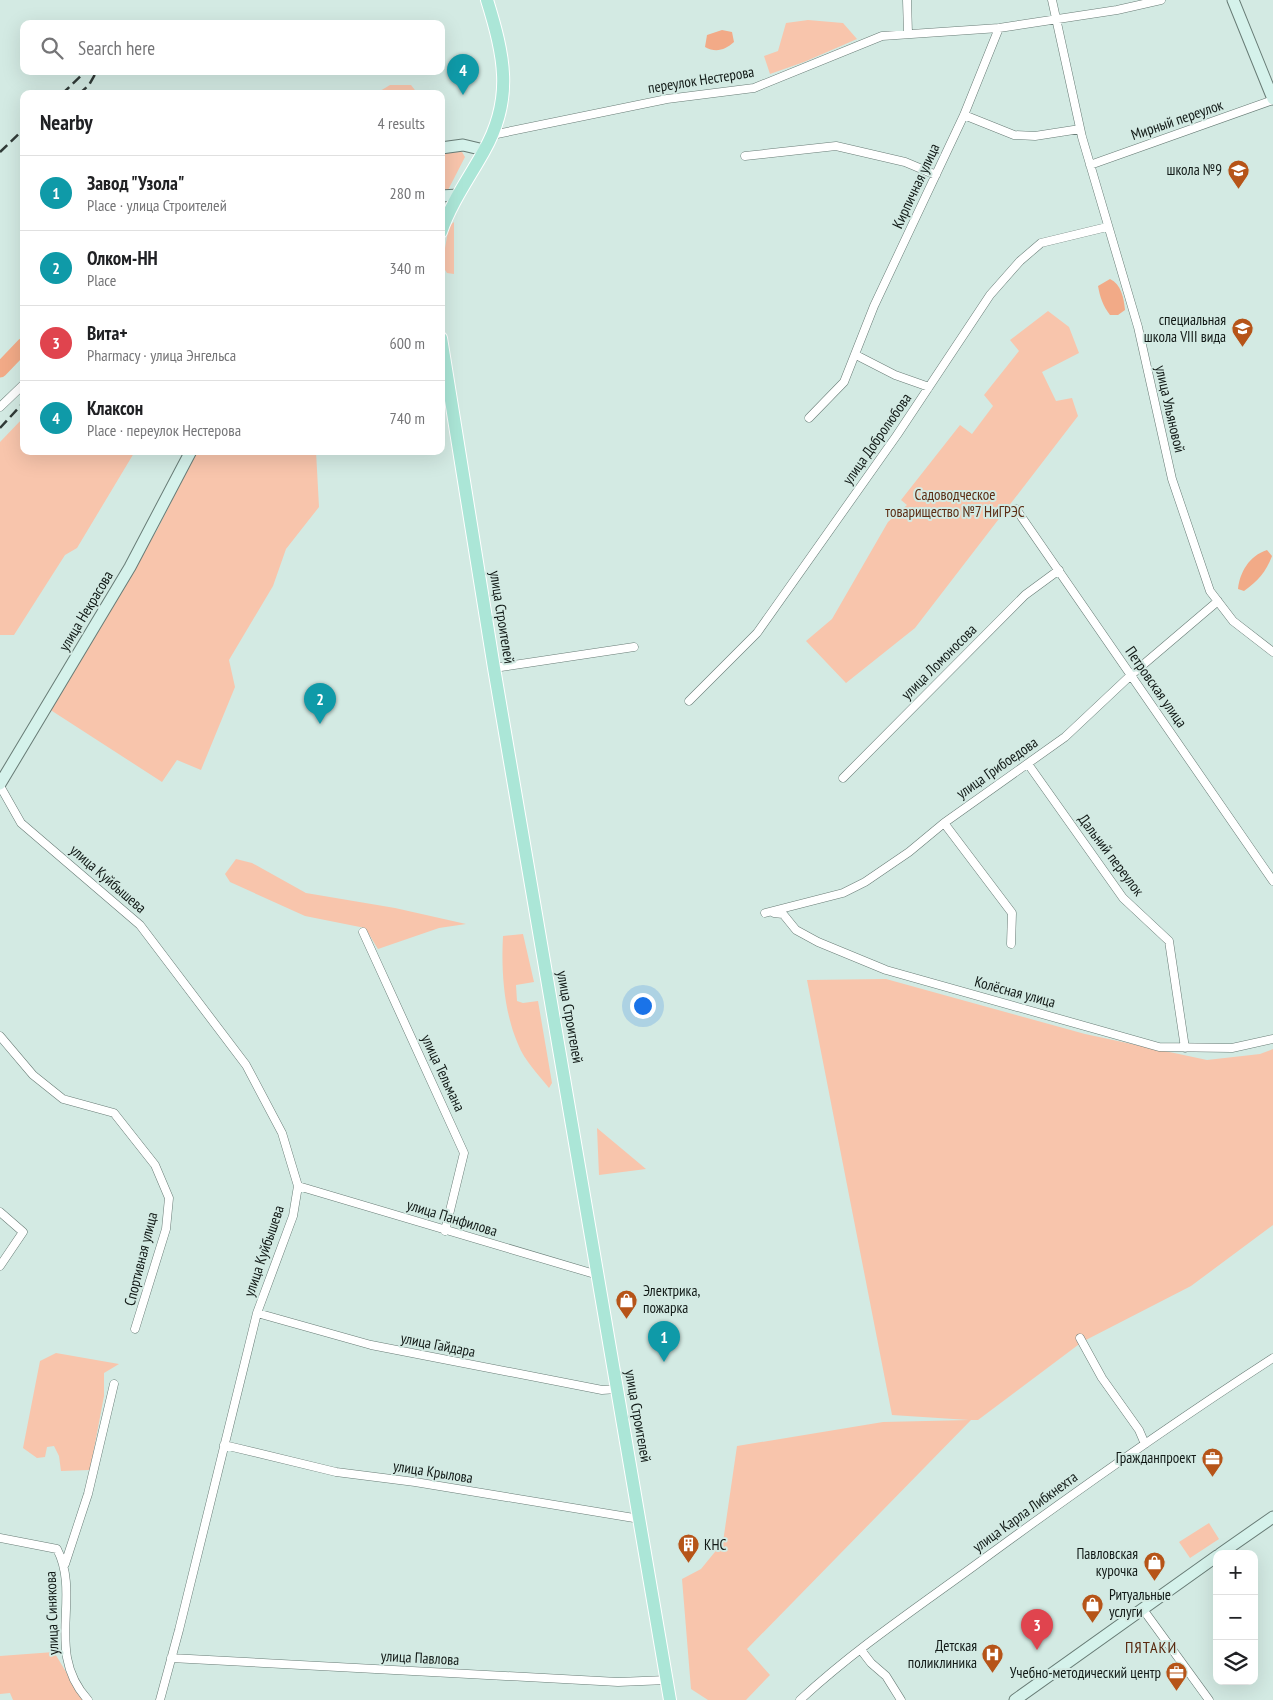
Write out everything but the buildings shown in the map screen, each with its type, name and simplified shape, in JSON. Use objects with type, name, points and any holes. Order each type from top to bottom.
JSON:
[{"type":"main road","points":[[445,223],[458,195],[492,136],[502,106],[504,85],[503,62],[487,0]]},
{"type":"main road","name":"улица Строителей","points":[[445,363],[494,668],[670,1700]]},
{"type":"street","points":[[907,0],[908,33]]},
{"type":"street","name":"улица Ульяновой","points":[[1052,0],[1080,129],[1107,227],[1138,327],[1172,479],[1210,591],[1233,621],[1273,652]]},
{"type":"street","name":"переулок Нестерова","points":[[492,136],[666,99],[754,88],[882,36],[908,33],[955,33],[999,28],[1117,10],[1161,0]]},
{"type":"street","points":[[1234,0],[1273,99]]},
{"type":"street","name":"Кирпичная улица","points":[[808,418],[844,382],[874,306],[964,116],[999,28]]},
{"type":"street","name":"Мирный переулок","points":[[1090,165],[1273,99]]},
{"type":"street","points":[[964,116],[1014,135],[1034,136],[1080,129]]},
{"type":"street","points":[[445,147],[463,145],[484,150]]},
{"type":"street","points":[[745,156],[836,146],[905,162],[936,175]]},
{"type":"street","points":[[445,196],[458,195]]},
{"type":"street","name":"улица Добролюбова","points":[[689,701],[757,633],[929,387],[990,295],[1020,261],[1041,243],[1107,227]]},
{"type":"street","points":[[856,355],[895,375],[929,387]]},
{"type":"street","points":[[0,407],[20,388]]},
{"type":"street","name":"улица Некрасова","points":[[0,784],[130,566],[189,455]]},
{"type":"street","name":"Петровская улица","points":[[1016,509],[1273,881]]},
{"type":"street","name":"улица Ломоносова","points":[[843,778],[1025,595],[1059,570]]},
{"type":"street","name":"улица Грибоедова","points":[[765,913],[818,901],[843,893],[865,882],[910,852],[944,823],[1065,737],[1132,675],[1218,601]]},
{"type":"street","points":[[494,668],[634,647]]},
{"type":"street","name":"Дальний переулок","points":[[1028,764],[1123,898],[1169,941],[1185,1048]]},
{"type":"street","name":"улица Куйбышева","points":[[0,784],[21,823],[140,925],[246,1065],[282,1133],[298,1186],[292,1216],[257,1313],[160,1700]]},
{"type":"street","points":[[944,823],[1012,913],[1011,944]]},
{"type":"street","name":"Колёсная улица","points":[[765,913],[783,914],[796,930],[803,934],[886,970],[1159,1047],[1232,1048],[1273,1039]]},
{"type":"street","name":"улица Тельмана","points":[[363,932],[464,1153],[445,1231]]},
{"type":"street","name":"Спортивная улица","points":[[0,1036],[33,1075],[64,1099],[114,1114],[156,1165],[169,1198],[166,1229],[135,1329]]},
{"type":"street","name":"улица Панфилова","points":[[298,1186],[598,1275]]},
{"type":"street","points":[[0,1212],[23,1232],[0,1266]]},
{"type":"street","name":"улица Гайдара","points":[[257,1313],[371,1345],[593,1389],[617,1389]]},
{"type":"street","points":[[1080,1338],[1102,1378],[1139,1430],[1145,1444]]},
{"type":"street","name":"улица Карла Либкнехта","points":[[800,1700],[861,1650],[990,1554],[1169,1426],[1273,1358]]},
{"type":"street","points":[[65,1564],[88,1494],[114,1384]]},
{"type":"street","name":"улица Крылова","points":[[224,1444],[336,1472],[415,1482],[640,1519]]},
{"type":"street","points":[[1226,1550],[1273,1517]]},
{"type":"street","name":"улица Синякова","points":[[0,1538],[57,1549],[65,1564],[65,1654],[77,1688],[88,1700]]},
{"type":"street","points":[[1015,1700],[1213,1559]]},
{"type":"street","points":[[1142,1608],[1210,1700]]},
{"type":"street","points":[[861,1650],[871,1663],[886,1676],[901,1700]]},
{"type":"street","name":"улица Павлова","points":[[171,1658],[618,1682],[667,1680]]},
{"type":"green space","points":[[808,20],[843,23],[857,39],[804,62],[770,74],[764,56],[778,51],[786,23]]},
{"type":"green space","points":[[390,85],[411,85],[415,90],[382,90]]},
{"type":"green space","points":[[462,152],[465,157],[448,190],[445,190],[445,153]]},
{"type":"green space","points":[[454,222],[454,274],[447,273],[445,270],[445,248],[449,226]]},
{"type":"green space","name":"Садоводческое товарищество №7 НиГРЭС","points":[[1048,311],[1069,327],[1079,353],[1042,372],[1056,401],[1072,398],[1078,416],[915,628],[846,683],[806,641],[832,619],[888,522],[907,505],[901,500],[960,425],[972,434],[993,406],[984,395],[1019,351],[1010,340]]},
{"type":"green space","points":[[20,421],[20,455],[133,455],[77,548],[65,555],[14,635],[0,635],[0,442]]},
{"type":"green space","points":[[195,455],[316,455],[319,507],[286,549],[273,586],[229,660],[235,687],[201,770],[177,760],[162,782],[49,709],[157,530]]},
{"type":"green space","points":[[236,859],[252,863],[306,893],[395,908],[466,924],[439,928],[378,949],[365,928],[305,916],[230,882],[225,874]]},
{"type":"green space","points":[[523,934],[534,982],[516,985],[517,1001],[523,1003],[538,1001],[552,1083],[549,1088],[521,1050],[509,1019],[504,991],[503,936]]},
{"type":"green space","points":[[886,979],[1085,1034],[1207,1060],[1260,1054],[1273,1049],[1273,1225],[1191,1286],[1082,1342],[978,1420],[971,1420],[747,1649],[770,1675],[746,1700],[708,1700],[691,1689],[682,1579],[701,1569],[723,1542],[737,1446],[883,1422],[969,1420],[892,1415],[807,980]]},
{"type":"green space","points":[[597,1128],[646,1169],[599,1175]]},
{"type":"green space","points":[[56,1353],[119,1364],[104,1373],[104,1396],[90,1470],[61,1471],[59,1456],[54,1446],[47,1447],[45,1457],[37,1458],[23,1448],[40,1361]]},
{"type":"green space","points":[[1209,1523],[1219,1539],[1190,1558],[1179,1542]]},
{"type":"green space","points":[[54,1652],[83,1700],[13,1700],[10,1693],[0,1694],[0,1656]]},
{"type":"shaded area","points":[[722,30],[732,32],[734,42],[720,50],[705,47],[707,35]]},
{"type":"shaded area","points":[[1110,279],[1117,284],[1124,301],[1125,310],[1118,315],[1110,315],[1101,298],[1098,286]]},
{"type":"shaded area","points":[[1267,550],[1272,556],[1264,571],[1244,591],[1238,589],[1246,565],[1255,556]]},
{"type":"waterway","points":[[0,370],[20,349]]},
{"type":"railway","points":[[66,90],[82,75]]},
{"type":"railway","points":[[83,90],[95,75]]},
{"type":"railway","points":[[0,152],[20,133]]},
{"type":"railway","points":[[0,428],[20,406]]},
{"type":"place","name":"Клаксон","points":[[463,95]]},
{"type":"place","name":"школа №9","points":[[1238,189]]},
{"type":"place","name":"специальная школа VIII вида","points":[[1242,348]]},
{"type":"place","name":"Олком-НН","points":[[320,724]]},
{"type":"place","name":"Электрика, пожарка","points":[[627,1319]]},
{"type":"place","name":"Завод \"Узола\"","points":[[664,1362]]},
{"type":"place","name":"Гражданпроект","points":[[1212,1477]]},
{"type":"place","name":"КНС","points":[[688,1564]]},
{"type":"place","name":"Павловская курочка","points":[[1154,1582]]},
{"type":"place","name":"Ритуальные услуги","points":[[1093,1623]]},
{"type":"place","name":"Вита+","points":[[1037,1650]]},
{"type":"place","name":"Детская поликлиника","points":[[993,1674]]},
{"type":"place","name":"Учебно-методический центр","points":[[1177,1692]]},
{"type":"district","name":"ПЯТАКИ","points":[[1151,1647]]}]
